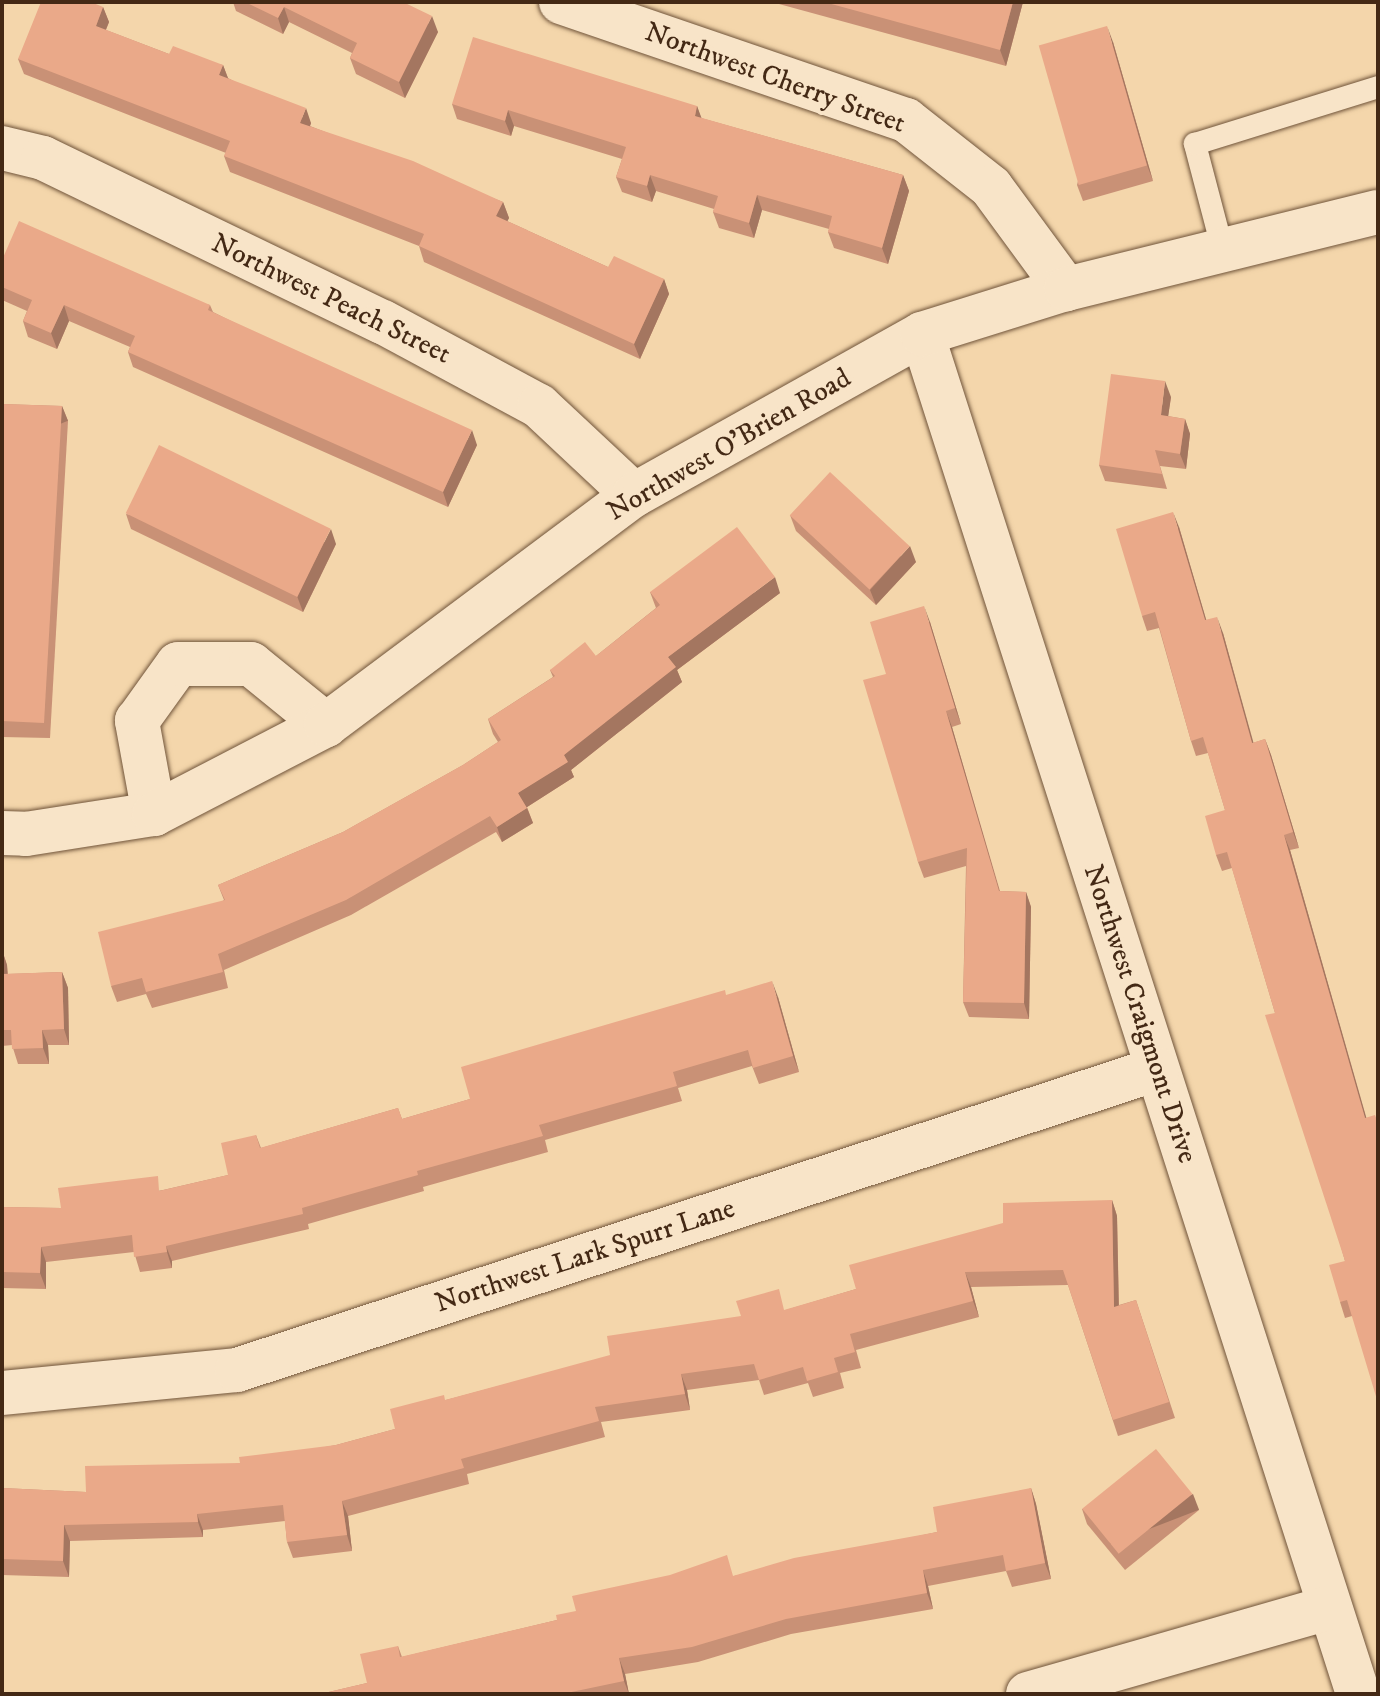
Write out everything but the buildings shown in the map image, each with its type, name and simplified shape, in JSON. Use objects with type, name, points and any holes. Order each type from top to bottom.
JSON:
[{"type":"street","name":"Northwest Cherry Street","points":[[561,2],[906,120],[991,187],[1066,289]]},
{"type":"street","name":"Northwest Peach Street","points":[[2,148],[43,158],[383,322],[539,406],[634,495]]},
{"type":"street","name":"Northwest O'Brien Road","points":[[2,833],[26,834],[154,814],[326,725],[634,495],[922,334],[1066,289],[1378,212]]},
{"type":"street","name":"Northwest Craigmont Drive","points":[[922,334],[1358,1694]]},
{"type":"street","points":[[154,814],[137,721],[178,664],[251,664],[326,725]]},
{"type":"street","name":"Northwest Lark Spurr Lane","points":[[2,1393],[237,1370],[1157,1069]]},
{"type":"street","points":[[1028,1694],[1328,1608]]},
{"type":"lane","points":[[1223,251],[1195,144],[1378,87]]}]
